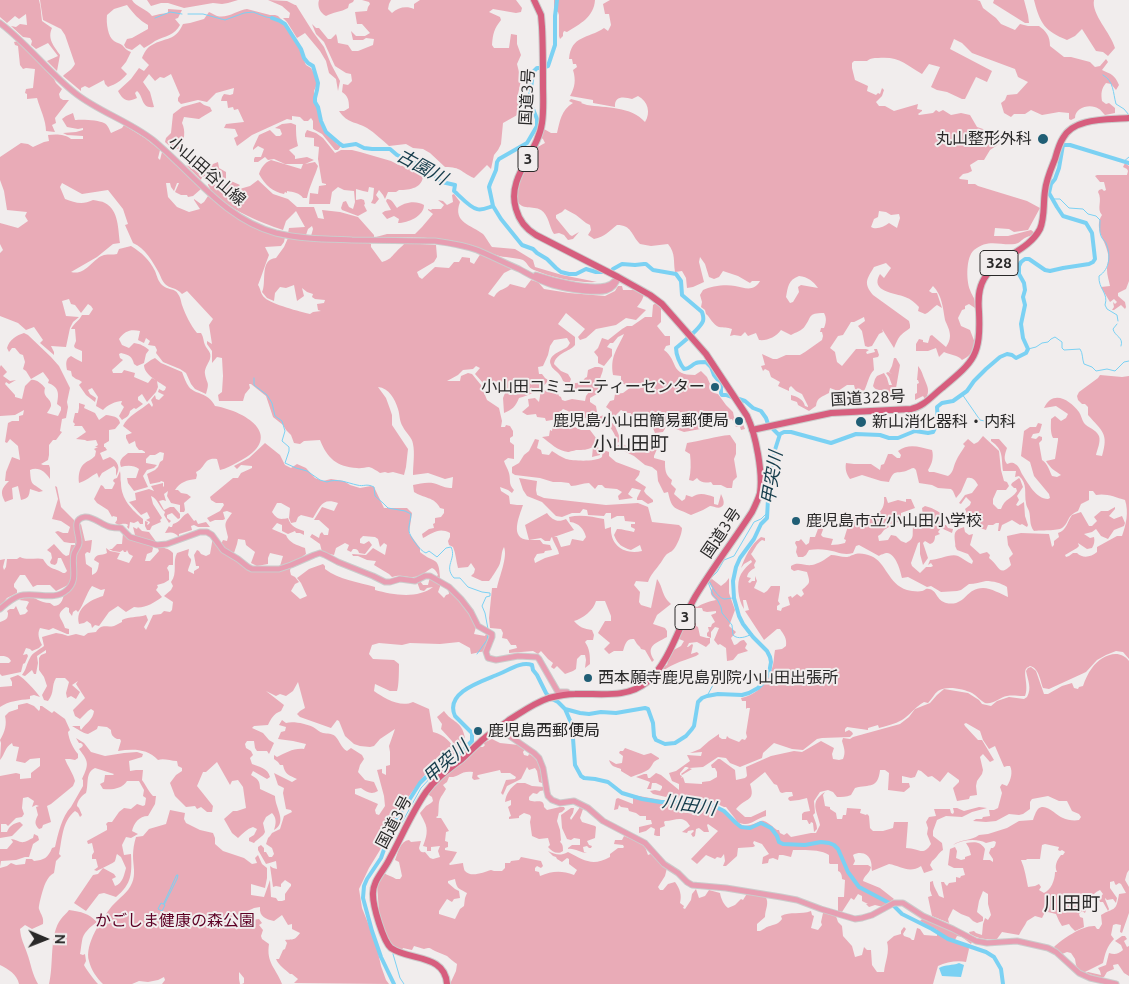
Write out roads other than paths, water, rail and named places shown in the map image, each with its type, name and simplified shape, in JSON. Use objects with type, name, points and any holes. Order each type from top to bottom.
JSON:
[{"type":"highway","name":"国道3号","points":[[448,984],[446,975],[439,966],[396,950],[386,942],[374,901],[374,885],[419,802],[434,782],[486,736],[528,707],[560,696],[621,694],[634,690],[647,682],[658,671],[694,598],[752,512],[759,497],[761,480],[752,430],[747,416],[706,354],[658,300],[531,232],[522,223],[516,210],[514,198],[516,182],[538,137],[543,120],[542,27],[534,0]]},
{"type":"highway","name":"国道328号","points":[[752,430],[831,413],[914,409],[959,374],[969,364],[977,348],[980,329],[978,298],[981,285],[985,276],[992,269],[1024,247],[1037,233],[1043,218],[1046,185],[1063,138],[1070,129],[1080,124],[1129,118]]},
{"type":"main road","name":"小山田谷山線","points":[[0,23],[20,39],[68,88],[89,103],[144,134],[163,149],[216,200],[234,214],[249,222],[276,233],[304,238],[453,244],[479,251],[553,285],[590,291],[604,292],[610,290],[617,283],[618,277]]},
{"type":"main road","points":[[0,609],[10,600],[19,596],[29,594],[50,595],[68,590],[74,577],[74,556],[79,543],[76,528],[82,518],[89,518],[109,527],[122,528],[130,537],[156,545],[167,544],[204,532],[212,535],[223,550],[251,568],[279,569],[318,553],[385,582],[400,579],[415,581],[425,576],[432,577],[449,587],[471,612],[478,626],[492,634],[486,652],[489,658],[496,660],[534,656],[539,659],[558,692],[597,691],[602,694]]},
{"type":"main road","points":[[500,726],[510,737],[539,758],[543,768],[547,792],[552,800],[560,803],[574,801],[588,808],[603,821],[645,843],[664,864],[678,873],[690,885],[721,887],[797,900],[855,919],[872,916],[891,904],[900,902],[926,918],[953,928],[976,941],[1017,941],[1048,948],[1056,952],[1079,973],[1090,978],[1116,984]]},
{"type":"water","points":[[959,963],[964,965],[961,977],[942,976],[939,968]]},
{"type":"waterway","points":[[545,67],[548,66],[555,45],[557,0]]},
{"type":"waterway","points":[[155,18],[170,12],[182,14]]},
{"type":"waterway","points":[[188,14],[203,14],[225,20],[244,13],[253,12],[272,18]]},
{"type":"waterway","name":"古園川","points":[[272,18],[285,24],[301,49],[304,58],[313,66],[318,83],[315,102],[321,121],[326,132],[340,144],[343,146],[356,144],[372,149],[390,149],[397,155],[431,171],[442,182],[455,185],[454,191],[474,208],[481,210],[493,206]]},
{"type":"waterway","points":[[540,68],[533,72],[529,104],[537,119],[537,126],[527,143],[497,162],[489,187],[493,206],[522,245],[533,249],[561,272],[576,274],[586,269],[602,272]]},
{"type":"waterway","points":[[1103,75],[1111,84],[1116,104],[1129,115]]},
{"type":"waterway","name":"甲突川","points":[[394,984],[381,957],[372,931],[363,898],[364,886],[381,858],[392,827],[420,783],[440,765],[457,756],[472,741],[472,733],[455,716],[453,708],[455,700],[460,694],[475,684],[515,666],[528,664],[532,665],[533,670],[550,698],[558,702],[565,709],[589,714],[648,709],[653,723],[654,736],[656,740],[665,744],[675,743],[686,736],[692,729],[698,702],[702,698],[718,694],[742,695],[758,688],[769,673],[770,657],[743,624],[739,616],[734,598],[733,581],[740,558],[754,539],[761,524],[767,518],[769,480],[780,434],[791,432],[831,443],[856,434],[898,438],[915,431],[933,432],[938,422],[937,407],[942,403],[953,401],[967,391],[974,381],[1000,357],[1007,354],[1016,358],[1026,353],[1028,349],[1023,338],[1021,324],[1025,305],[1023,297],[1024,283],[1019,274],[1021,262],[1029,259],[1045,270],[1050,271],[1089,264],[1095,259],[1092,233],[1086,223],[1063,216],[1049,193],[1059,168],[1063,145],[1070,145],[1129,163]]},
{"type":"waterway","name":"甲突川","points":[[1123,162],[1129,157]]},
{"type":"waterway","points":[[1052,199],[1060,199],[1069,208],[1083,209],[1100,220],[1100,234],[1106,243],[1109,257],[1107,266],[1099,276],[1099,280],[1106,297],[1105,305],[1107,309],[1117,315],[1118,321]]},
{"type":"waterway","points":[[613,269],[622,264],[646,264],[653,270],[676,274],[681,281],[682,295],[702,312],[703,317],[703,321],[698,328],[676,348],[680,362],[684,369],[696,363],[706,362],[721,384],[722,395],[734,398]]},
{"type":"waterway","points":[[1117,324],[1113,329],[1122,343],[1121,346]]},
{"type":"waterway","points":[[1028,349],[1048,342],[1055,337],[1062,342],[1064,350],[1080,349],[1084,364],[1096,371],[1107,369],[1115,371],[1124,362],[1129,361]]},
{"type":"waterway","points":[[254,378],[254,385],[267,395],[272,403],[275,416],[282,421],[285,431],[282,441],[289,447],[285,463],[307,471],[320,480],[327,482],[339,481],[374,487],[375,496],[388,508],[411,514],[409,531],[421,550],[426,553],[429,551],[437,557],[446,548],[451,547],[450,570],[454,578],[460,578],[468,587],[490,593],[490,596],[486,597],[482,606],[488,629]]},
{"type":"waterway","points":[[962,394],[980,420],[993,423]]},
{"type":"waterway","points":[[739,399],[761,411],[768,424],[779,435]]},
{"type":"waterway","points":[[710,579],[724,560],[734,556],[754,522],[761,519],[768,512]]},
{"type":"waterway","points":[[709,581],[721,598],[734,598]]},
{"type":"waterway","points":[[708,582],[713,595],[721,607],[722,613],[732,625],[733,635],[740,638],[752,634]]},
{"type":"waterway","points":[[477,654],[487,640],[488,634]]},
{"type":"waterway","points":[[707,696],[720,672]]},
{"type":"waterway","name":"川田川","points":[[565,709],[572,725],[575,765],[584,778],[608,782],[622,793],[642,799],[660,802],[697,802],[712,805],[724,811],[741,827],[750,828],[761,823],[771,828],[779,842],[783,844],[805,845],[821,842],[834,845],[838,849],[848,872],[859,887],[893,905],[902,914],[948,939],[986,952],[994,957],[1001,969],[1003,984]]},
{"type":"waterway","points":[[393,825],[399,828],[421,788],[446,763]]},
{"type":"waterway","points":[[177,875],[177,879],[162,911],[158,909],[161,903],[163,904],[177,875]]},
{"type":"waterway","points":[[393,954],[400,978],[404,984]]},
{"type":"place","name":"丸山整形外科","points":[[1043,139]]},
{"type":"place","name":"小山田コミュニティーセンター","points":[[715,387]]},
{"type":"place","name":"鹿児島小山田簡易郵便局","points":[[739,421]]},
{"type":"place","name":"新山消化器科・内科","points":[[861,422]]},
{"type":"place","name":"鹿児島市立小山田小学校","points":[[796,521]]},
{"type":"place","name":"西本願寺鹿児島別院小山田出張所","points":[[588,678]]},
{"type":"place","name":"鹿児島西郵便局","points":[[478,731]]},
{"type":"district","name":"小山田町","points":[[631,444]]},
{"type":"district","name":"川田町","points":[[1072,904]]},
{"type":"park label","name":"かごしま健康の森公園","points":[[175,921]]}]
